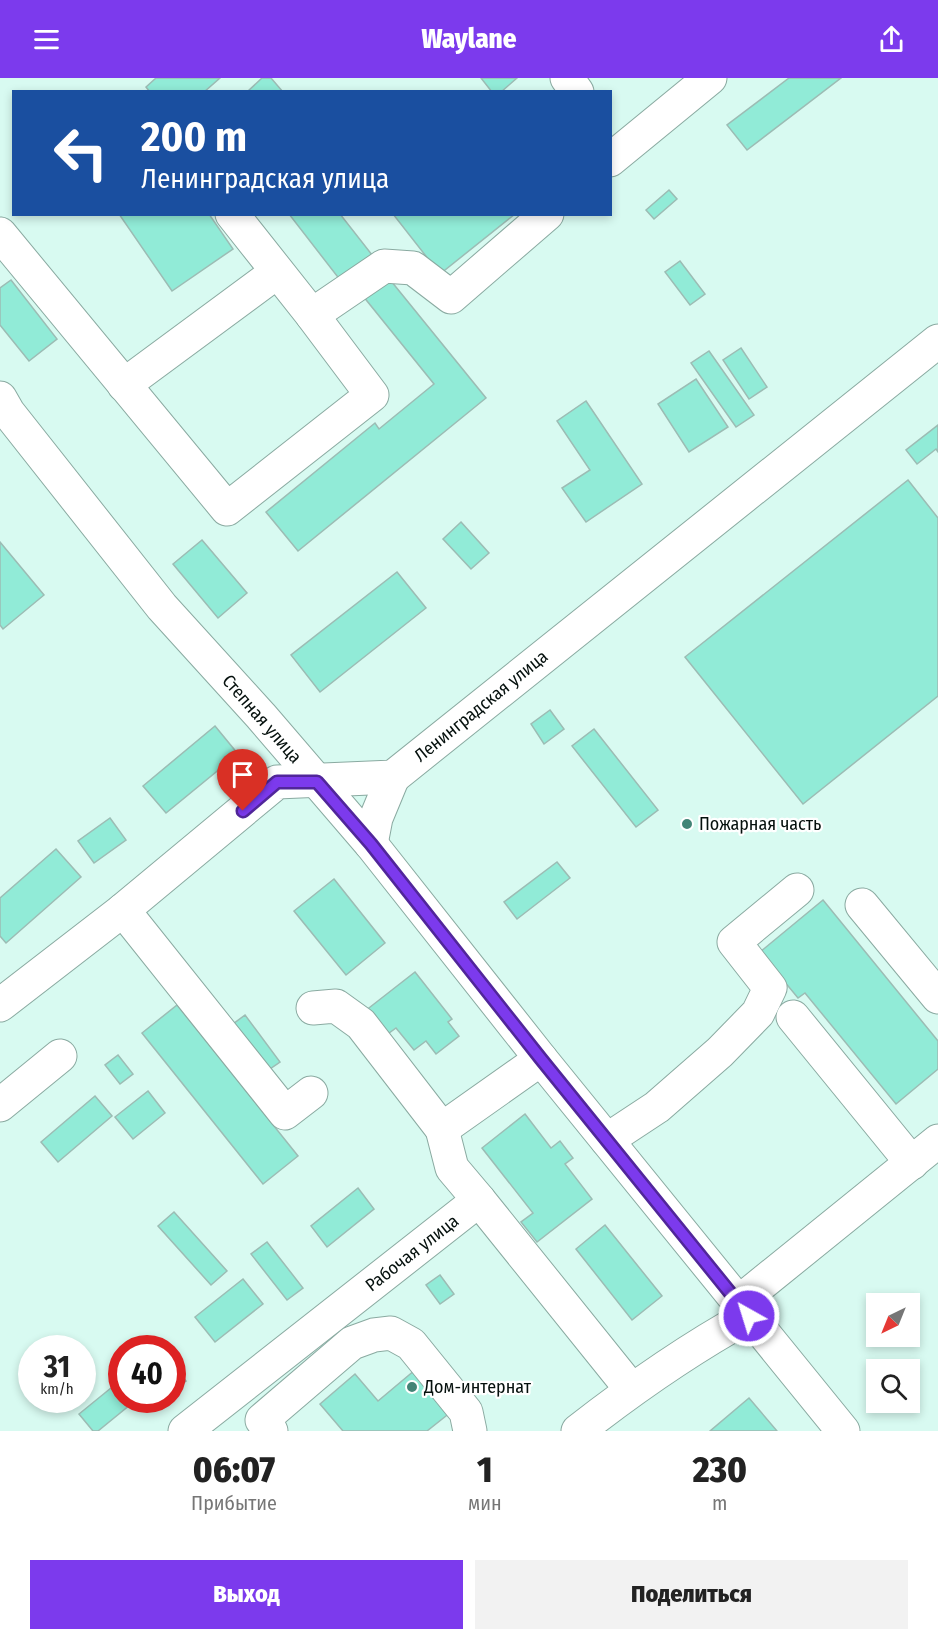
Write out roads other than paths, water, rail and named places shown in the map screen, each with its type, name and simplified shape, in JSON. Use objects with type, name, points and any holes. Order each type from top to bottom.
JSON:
[{"type":"street","points":[[567,78],[576,90]]},
{"type":"street","points":[[615,147],[710,78]]},
{"type":"street","points":[[0,234],[227,509],[372,395],[234,216]]},
{"type":"street","points":[[312,315],[384,266],[413,268],[451,297],[545,216]]},
{"type":"street","points":[[124,385],[278,272]]},
{"type":"street","name":"Ленинградская улица","points":[[393,777],[938,341]]},
{"type":"street","name":"Степная улица","points":[[0,398],[15,421],[162,607],[261,716],[371,844],[541,1059],[843,1431]]},
{"type":"street","points":[[0,1005],[123,910],[277,782],[393,777],[376,818],[371,844]]},
{"type":"street","points":[[607,1140],[657,1107],[720,1052],[758,1013],[770,988],[734,942],[797,890]]},
{"type":"street","points":[[862,905],[938,997]]},
{"type":"street","points":[[123,910],[285,1113],[311,1093]]},
{"type":"street","points":[[313,1008],[336,1006],[361,1023],[442,1129],[452,1168],[632,1389]]},
{"type":"street","points":[[793,1017],[912,1162]]},
{"type":"street","points":[[0,1106],[60,1056]]},
{"type":"street","points":[[442,1129],[541,1059]]},
{"type":"street","points":[[578,1431],[632,1389],[716,1334],[938,1141]]},
{"type":"street","name":"Рабочая улица","points":[[185,1431],[479,1200]]},
{"type":"street","points":[[238,1390],[266,1426],[352,1343],[374,1335],[391,1333],[411,1344],[459,1403],[466,1412],[470,1431]]},
{"type":"place","name":"Пожарная часть","points":[[687,824]]},
{"type":"place","name":"Дом-интернат","points":[[412,1387]]}]
